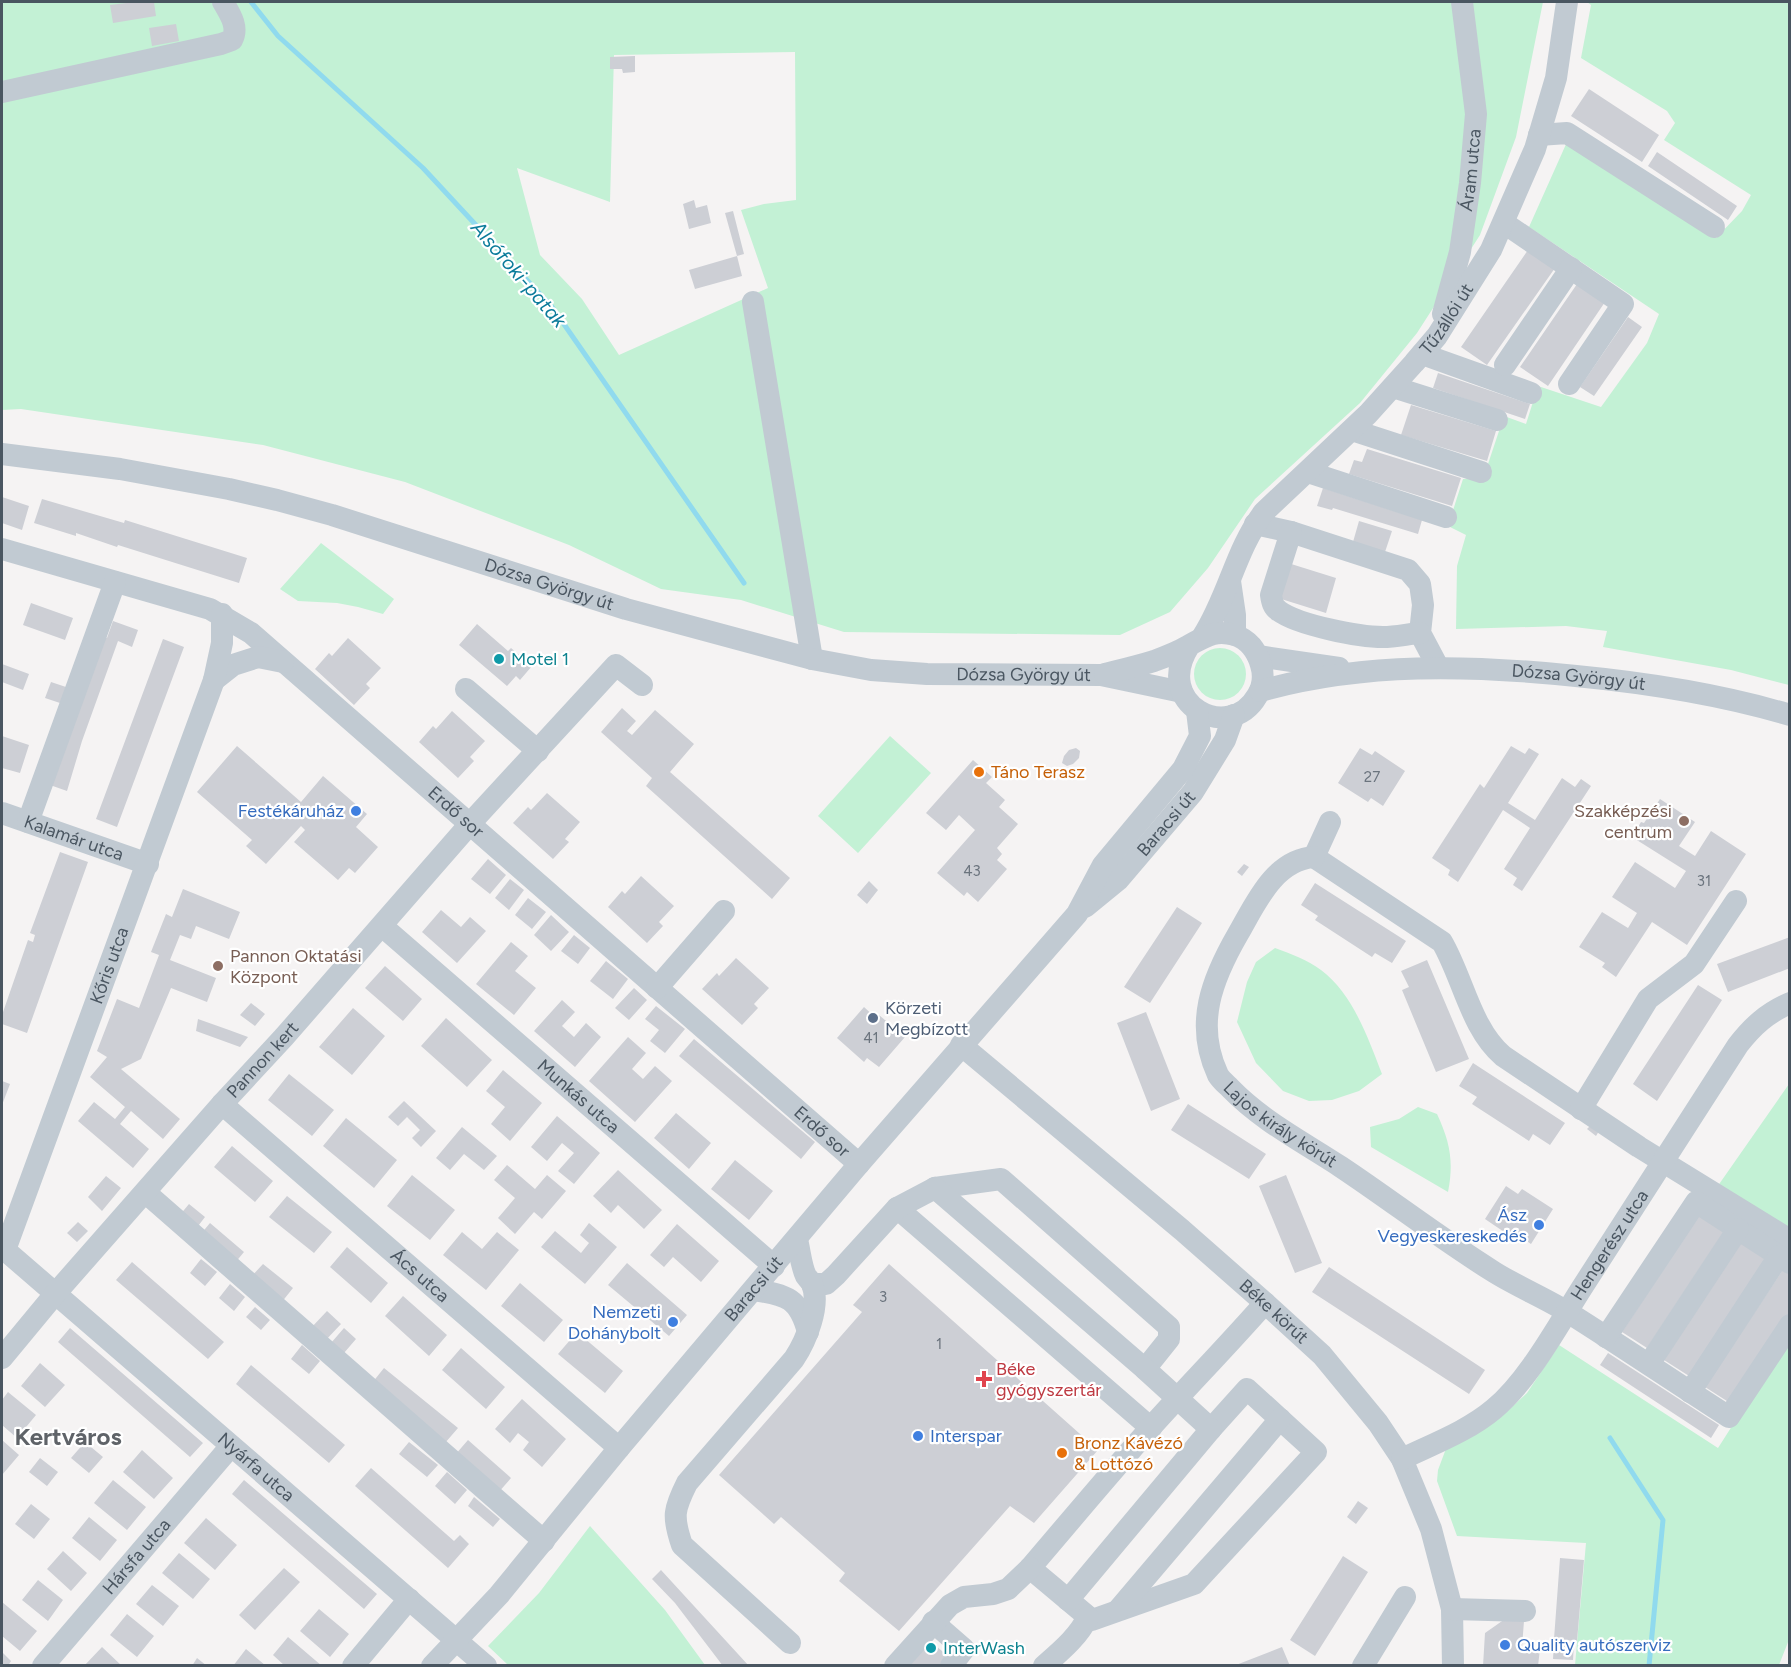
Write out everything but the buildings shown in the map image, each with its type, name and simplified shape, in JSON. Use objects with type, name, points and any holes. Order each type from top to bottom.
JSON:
[{"type":"street","points":[[2,92],[232,40],[235,30],[233,20],[224,2]]},
{"type":"street","name":"Áram utca","points":[[1437,336],[1460,252],[1470,183],[1476,114],[1462,2]]},
{"type":"street","name":"Tűzállói út","points":[[1196,641],[1216,613],[1237,558],[1264,512],[1352,430],[1422,354],[1437,336],[1491,250],[1539,135],[1556,78],[1567,2]]},
{"type":"street","points":[[1539,135],[1567,133],[1714,227]]},
{"type":"street","points":[[1504,223],[1623,304],[1569,384]]},
{"type":"street","points":[[1505,365],[1570,268]]},
{"type":"street","points":[[753,302],[812,659]]},
{"type":"street","points":[[1422,354],[1531,393]]},
{"type":"street","points":[[1393,387],[1497,420]]},
{"type":"street","points":[[1352,430],[1481,472]]},
{"type":"street","name":"Dózsa György út","points":[[2,454],[120,469],[278,500],[332,515],[626,609],[812,659],[871,670],[927,674],[1101,675],[1182,692]]},
{"type":"street","points":[[1308,472],[1446,517]]},
{"type":"street","points":[[1255,524],[1290,532],[1408,570],[1420,584],[1423,605],[1420,633],[1438,667]]},
{"type":"street","points":[[1290,532],[1271,595],[1272,604],[1280,612],[1332,630],[1383,637],[1420,633]]},
{"type":"street","name":"Erdő sor","points":[[2,549],[210,609],[251,633],[860,1164]]},
{"type":"street","name":"Tűzállói út","points":[[1230,579],[1235,635]]},
{"type":"street","points":[[28,822],[116,582]]},
{"type":"street","name":"Kőris utca","points":[[3,1251],[148,864],[214,680],[222,644],[222,614]]},
{"type":"street","points":[[1219,633],[1235,635],[1245,640],[1258,656],[1263,673],[1260,691],[1250,706],[1234,715],[1215,717],[1197,711],[1186,700],[1178,681],[1178,669],[1182,657],[1196,641],[1219,633]]},
{"type":"street","name":"Dózsa György út","points":[[1101,675],[1154,661],[1196,641]]},
{"type":"street","name":"Dózsa György út","points":[[1258,656],[1364,671]]},
{"type":"street","points":[[214,680],[233,665],[258,657],[284,662]]},
{"type":"street","name":"Pannon kert","points":[[2,1358],[55,1294],[470,824],[616,666],[642,685]]},
{"type":"street","name":"Dózsa György út","points":[[1260,691],[1282,684],[1389,668],[1523,670],[1677,688],[1790,715]]},
{"type":"street","points":[[466,689],[538,750]]},
{"type":"street","name":"Baracsi út","points":[[1077,914],[1103,865],[1183,769],[1200,736],[1197,711]]},
{"type":"street","name":"Baracsi út","points":[[432,1665],[458,1641],[544,1541],[619,1448],[961,1045],[1077,914],[1118,880],[1193,792],[1225,740],[1234,715]]},
{"type":"street","name":"Kalamár utca","points":[[2,813],[148,864]]},
{"type":"street","points":[[1330,822],[1314,857],[1442,942],[1491,1046],[1581,1109],[1663,1162],[1786,1253]]},
{"type":"street","name":"Lajos király körút","points":[[1314,857],[1293,861],[1260,895],[1218,972],[1206,1019],[1209,1043],[1219,1077],[1249,1107],[1494,1271],[1567,1311],[1729,1417],[1790,1325]]},
{"type":"street","points":[[1581,1109],[1648,999],[1694,964],[1736,901]]},
{"type":"street","points":[[657,988],[724,911]]},
{"type":"street","name":"Munkás utca","points":[[382,926],[774,1266]]},
{"type":"street","name":"Hengerész utca","points":[[1402,1460],[1476,1422],[1512,1392],[1567,1311],[1738,1045],[1755,1024],[1774,1010],[1790,1003]]},
{"type":"street","name":"Béke körút","points":[[961,1045],[1182,1230],[1264,1303],[1322,1356],[1378,1423],[1402,1460],[1431,1528],[1452,1610],[1454,1665]]},
{"type":"street","name":"Ács utca","points":[[222,1104],[619,1448]]},
{"type":"street","points":[[812,1284],[826,1284],[897,1208],[935,1188],[1001,1179],[1169,1327],[1169,1339],[1145,1369]]},
{"type":"street","points":[[935,1188],[1212,1429]]},
{"type":"street","points":[[146,1193],[544,1541]]},
{"type":"street","points":[[1606,1337],[1696,1202],[1738,1229],[1786,1253]]},
{"type":"street","points":[[897,1208],[1150,1428]]},
{"type":"street","points":[[1649,1364],[1738,1229]]},
{"type":"street","points":[[790,1643],[682,1545],[675,1523],[677,1502],[687,1483],[794,1359],[803,1345],[813,1309],[812,1284],[806,1275],[797,1240]]},
{"type":"street","name":"Nyárfa utca","points":[[3,1251],[486,1665]]},
{"type":"street","points":[[1690,1392],[1786,1253]]},
{"type":"street","points":[[754,1290],[777,1294],[798,1305],[804,1315],[808,1332]]},
{"type":"street","points":[[895,1665],[950,1605],[964,1597],[993,1594],[1008,1589],[1030,1568],[1150,1428],[1264,1303]]},
{"type":"street","points":[[1030,1568],[1088,1617],[1092,1620],[1194,1584],[1316,1452],[1247,1389],[1068,1600]]},
{"type":"street","points":[[1117,1611],[1280,1419]]},
{"type":"street","name":"Hársfa utca","points":[[43,1665],[231,1446]]},
{"type":"street","points":[[1363,1665],[1405,1597]]},
{"type":"street","points":[[353,1665],[409,1599]]},
{"type":"street","points":[[1452,1610],[1525,1611]]},
{"type":"street","points":[[1044,1665],[1082,1629],[1088,1617]]},
{"type":"street","points":[[933,1622],[964,1649],[951,1665]]},
{"type":"green space","points":[[2,2],[1543,2],[1516,137],[1480,235],[1417,333],[1360,403],[1255,499],[1208,568],[1170,612],[1120,635],[844,632],[741,600],[661,589],[569,545],[405,482],[263,445],[21,409],[2,410]],"holes":[[[795,52],[796,200],[741,210],[768,288],[619,355],[582,299],[540,255],[517,168],[610,202],[614,55]]]},
{"type":"green space","points":[[1587,2],[1789,2],[1789,685],[1731,670],[1603,647],[1607,631],[1566,626],[1456,629],[1457,566],[1466,535],[1448,526],[1463,479],[1483,479],[1504,416],[1526,424],[1538,386],[1601,407],[1647,343],[1659,314],[1529,227],[1567,142],[1716,238],[1742,211],[1751,195],[1664,140],[1675,123],[1667,111],[1581,58],[1591,5]]},
{"type":"green space","points":[[321,543],[394,599],[383,614],[337,603],[298,601],[280,589]]},
{"type":"green space","points":[[1215,648],[1225,648],[1239,655],[1246,674],[1239,693],[1225,700],[1215,700],[1205,696],[1198,689],[1194,679],[1194,669],[1198,659],[1205,652]]},
{"type":"green space","points":[[890,736],[931,773],[858,853],[818,816]]},
{"type":"green space","points":[[1275,948],[1305,960],[1321,970],[1342,991],[1351,1004],[1382,1074],[1359,1091],[1332,1100],[1309,1101],[1283,1091],[1256,1063],[1237,1022],[1247,982],[1256,962]]},
{"type":"green space","points":[[1789,1084],[1789,1246],[1715,1190]]},
{"type":"green space","points":[[1418,1107],[1437,1114],[1445,1134],[1451,1161],[1448,1192],[1371,1147],[1370,1127],[1399,1119]]},
{"type":"green space","points":[[1789,1337],[1790,1637],[1779,1665],[1575,1665],[1586,1543],[1457,1536],[1437,1481],[1438,1470],[1447,1446],[1501,1417],[1527,1393],[1559,1345],[1718,1448]]},
{"type":"green space","points":[[590,1526],[665,1610],[705,1665],[508,1665],[488,1646],[539,1593]]},
{"type":"waterway","name":"Alsófoki-patak","points":[[251,2],[278,36],[423,168],[552,307],[744,583]]},
{"type":"waterway","points":[[1610,1438],[1663,1520],[1649,1666]]},
{"type":"place","name":"Motel 1","points":[[499,659]]},
{"type":"place","name":"Táno Terasz","points":[[979,772]]},
{"type":"place","name":"Festékáruház","points":[[356,811]]},
{"type":"place","name":"Szakképzési centrum","points":[[1684,821]]},
{"type":"place","name":"Pannon Oktatási Központ","points":[[218,966]]},
{"type":"place","name":"Körzeti Megbízott","points":[[873,1018]]},
{"type":"place","name":"Ász Vegyeskereskedés","points":[[1539,1225]]},
{"type":"place","name":"Nemzeti Dohánybolt","points":[[673,1322]]},
{"type":"place","name":"Béke gyógyszertár","points":[[984,1379]]},
{"type":"place","name":"Interspar","points":[[918,1436]]},
{"type":"place","name":"Bronz Kávézó & Lottózó","points":[[1062,1453]]},
{"type":"place","name":"Quality autószerviz","points":[[1505,1645]]},
{"type":"place","name":"InterWash","points":[[931,1648]]},
{"type":"district","name":"Kertváros","points":[[68,1437]]}]
